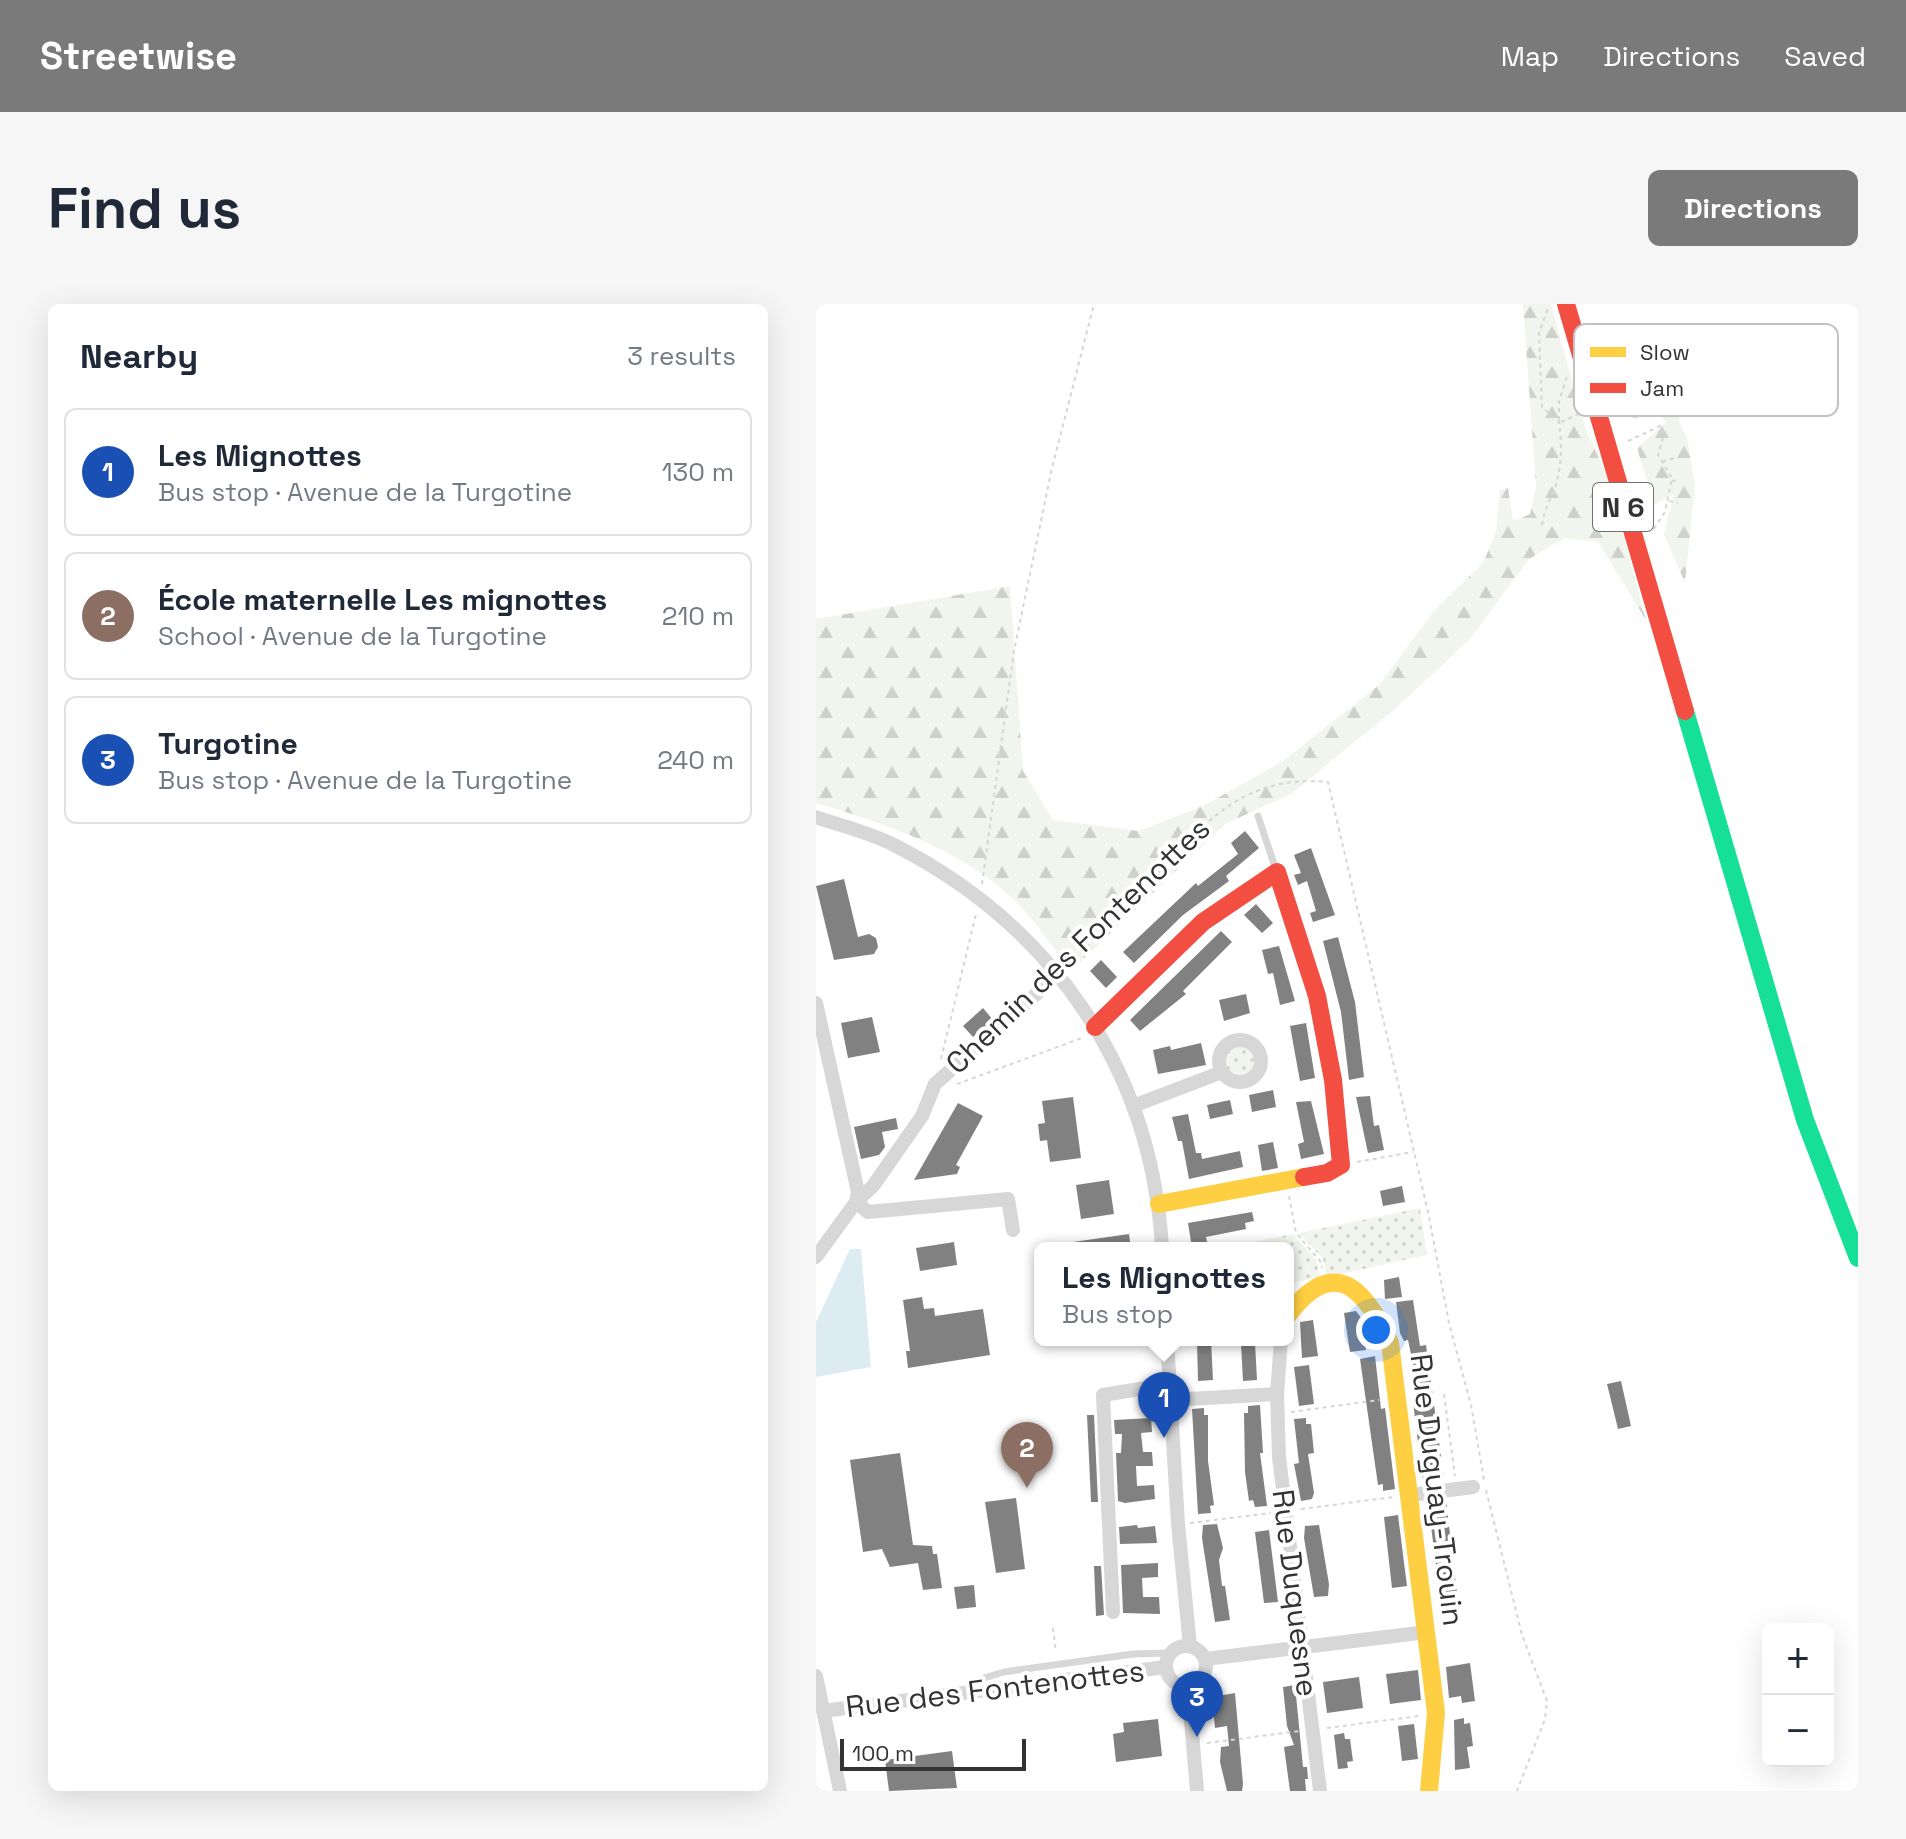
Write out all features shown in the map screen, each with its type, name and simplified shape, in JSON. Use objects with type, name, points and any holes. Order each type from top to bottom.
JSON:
[{"type":"main road","name":"N 6","points":[[1566,304],[1574,332]]},
{"type":"main road","name":"N 6","points":[[1579,304],[1585,324]]},
{"type":"main road","name":"N 6","points":[[1598,416],[1805,1120],[1858,1258]]},
{"type":"main road","name":"N 6","points":[[1610,416],[1652,565],[1686,708]]},
{"type":"main road","points":[[1097,1030],[1212,916],[1250,886],[1277,872],[1317,996],[1333,1080],[1341,1165],[1327,1173],[1159,1204]]},
{"type":"main road","name":"Rue Duguay-Trouin","points":[[1326,1285],[1344,1282],[1362,1293],[1378,1314],[1390,1343],[1436,1713],[1429,1791]]},
{"type":"main road","points":[[1294,1305],[1326,1285]]},
{"type":"street","points":[[816,817],[895,845],[980,898],[1060,973],[1117,1062],[1133,1106],[1159,1204],[1162,1242]]},
{"type":"street","name":"Chemin des Fontenottes","points":[[934,1088],[1060,973]]},
{"type":"street","points":[[816,1003],[858,1192],[856,1202]]},
{"type":"street","points":[[1133,1106],[1222,1072]]},
{"type":"street","points":[[816,1257],[856,1202],[890,1163],[922,1116],[934,1088]]},
{"type":"street","points":[[856,1202],[868,1212],[1008,1199],[1013,1230]]},
{"type":"street","points":[[1167,1346],[1190,1646]]},
{"type":"street","points":[[1171,1400],[1277,1394],[1281,1346]]},
{"type":"street","points":[[1113,1612],[1103,1395],[1170,1384]]},
{"type":"street","name":"Rue Duquesne","points":[[1277,1394],[1284,1511],[1320,1791]]},
{"type":"street","points":[[1411,1495],[1473,1487]]},
{"type":"street","points":[[1205,1659],[1204,1676],[1188,1686],[1175,1683],[1168,1660],[1181,1646],[1190,1646],[1205,1659],[1427,1632]]},
{"type":"street","name":"Rue des Fontenottes","points":[[823,1711],[1056,1681],[1168,1660]]},
{"type":"street","points":[[816,1676],[840,1791]]},
{"type":"street","points":[[1188,1686],[1197,1791]]},
{"type":"lane","points":[[1258,816],[1277,872]]},
{"type":"lane","points":[[970,1692],[984,1678],[1004,1672],[1144,1653],[1168,1660]]},
{"type":"lane","points":[[1056,1681],[1060,1665]]},
{"type":"path","points":[[934,1088],[980,898],[1014,651],[1052,468],[1094,304]]},
{"type":"path","points":[[1551,304],[1540,322],[1539,333],[1542,407],[1559,422]]},
{"type":"path","points":[[1542,525],[1544,507],[1554,490],[1560,468],[1559,402],[1572,364]]},
{"type":"path","points":[[1559,422],[1574,415]]},
{"type":"path","points":[[1628,441],[1661,425],[1664,434],[1658,455],[1669,471],[1671,481],[1668,501],[1653,530]]},
{"type":"path","points":[[1661,463],[1674,458]]},
{"type":"path","points":[[1671,481],[1679,480]]},
{"type":"path","points":[[1668,501],[1678,503]]},
{"type":"path","name":"Chemin des Fontenottes","points":[[1060,973],[1140,894],[1201,825],[1224,807],[1272,787],[1307,780],[1328,782],[1356,914],[1414,1152]]},
{"type":"path","points":[[934,1088],[1097,1030]]},
{"type":"path","points":[[1341,1165],[1414,1152],[1503,1562],[1522,1635],[1547,1701],[1545,1719],[1517,1791]]},
{"type":"path","points":[[1286,1180],[1296,1233],[1320,1261],[1326,1285]]},
{"type":"path","points":[[1444,1394],[1457,1489]]},
{"type":"path","points":[[1278,1414],[1398,1398]]},
{"type":"path","points":[[1053,1628],[1060,1665]]},
{"type":"green space","points":[[1523,304],[1551,304],[1574,387],[1574,416],[1582,416],[1607,475],[1646,620],[1598,542],[1565,538],[1529,559],[1470,639],[1396,708],[1291,794],[1225,824],[1071,971],[1022,908],[978,871],[926,842],[816,803],[816,619],[1010,586],[1023,771],[1053,820],[1139,831],[1205,805],[1283,761],[1379,685],[1433,612],[1483,563],[1496,532],[1500,490],[1508,488],[1513,521],[1530,514],[1536,487]]},
{"type":"green space","points":[[1661,416],[1677,416],[1687,438],[1695,485],[1685,583],[1664,534],[1674,494],[1654,505],[1637,448],[1666,422]]},
{"type":"green space","points":[[1240,1045],[1251,1049],[1255,1060],[1251,1071],[1240,1075],[1229,1071],[1225,1060],[1229,1049]]},
{"type":"green space","points":[[1420,1208],[1427,1255],[1327,1277],[1323,1259],[1299,1233]]},
{"type":"green space","points":[[1293,1234],[1317,1261],[1320,1277],[1294,1283],[1294,1242],[1252,1242]]},
{"type":"shaded area","points":[[850,1249],[861,1249],[871,1367],[816,1377],[816,1322]]},
{"type":"building","points":[[1245,831],[1259,848],[1226,876],[1229,881],[1183,915],[1134,963],[1123,952],[1196,883],[1198,886],[1238,854],[1231,843]]},
{"type":"building","points":[[1311,848],[1335,915],[1313,922],[1310,913],[1316,911],[1307,881],[1298,885],[1294,875],[1301,873],[1294,855]]},
{"type":"building","points":[[844,879],[858,937],[869,934],[876,938],[878,947],[874,954],[834,960],[816,886]]},
{"type":"building","points":[[1256,904],[1273,923],[1262,933],[1244,915]]},
{"type":"building","points":[[1221,931],[1232,942],[1183,991],[1186,994],[1140,1031],[1130,1020]]},
{"type":"building","points":[[1338,937],[1355,1002],[1364,1077],[1349,1080],[1341,1012],[1323,941]]},
{"type":"building","points":[[1279,946],[1295,1001],[1280,1005],[1273,973],[1268,974],[1262,950]]},
{"type":"building","points":[[1101,960],[1117,977],[1106,988],[1090,971]]},
{"type":"building","points":[[1246,994],[1250,1013],[1224,1021],[1219,1000]]},
{"type":"building","points":[[983,1008],[993,1020],[973,1037],[963,1026]]},
{"type":"building","points":[[872,1017],[880,1052],[848,1058],[841,1023]]},
{"type":"building","points":[[1306,1023],[1315,1078],[1300,1081],[1290,1026]]},
{"type":"building","points":[[1201,1043],[1206,1065],[1158,1074],[1153,1050],[1170,1046],[1171,1050]]},
{"type":"building","points":[[1273,1090],[1276,1107],[1252,1112],[1249,1095]]},
{"type":"building","points":[[1370,1096],[1374,1126],[1379,1125],[1384,1150],[1368,1153],[1356,1097]]},
{"type":"building","points":[[1073,1097],[1081,1158],[1050,1162],[1047,1140],[1040,1141],[1038,1124],[1045,1123],[1042,1101]]},
{"type":"building","points":[[1230,1100],[1233,1114],[1210,1119],[1207,1105]]},
{"type":"building","points":[[1311,1101],[1324,1154],[1301,1159],[1298,1144],[1304,1142],[1296,1102]]},
{"type":"building","points":[[958,1103],[983,1116],[956,1165],[960,1167],[957,1174],[914,1180]]},
{"type":"building","points":[[1188,1114],[1196,1153],[1201,1153],[1202,1159],[1240,1151],[1243,1167],[1189,1179],[1182,1141],[1178,1141],[1172,1117]]},
{"type":"building","points":[[896,1118],[898,1129],[882,1132],[885,1147],[879,1155],[861,1159],[854,1127]]},
{"type":"building","points":[[1273,1142],[1278,1168],[1262,1171],[1258,1145]]},
{"type":"building","points":[[1109,1180],[1114,1214],[1081,1219],[1076,1185]]},
{"type":"building","points":[[1402,1186],[1405,1202],[1383,1206],[1380,1191]]},
{"type":"building","points":[[1252,1212],[1254,1221],[1245,1223],[1246,1229],[1206,1237],[1207,1242],[1191,1242],[1188,1223]]},
{"type":"building","points":[[1129,1234],[1130,1242],[1073,1242]]},
{"type":"building","points":[[954,1242],[957,1265],[920,1271],[916,1248]]},
{"type":"building","points":[[1399,1277],[1402,1297],[1385,1299],[1384,1280]]},
{"type":"building","points":[[922,1297],[924,1309],[934,1308],[935,1316],[983,1309],[990,1355],[908,1368],[906,1351],[910,1351],[903,1300]]},
{"type":"building","points":[[1413,1300],[1420,1346],[1426,1345],[1444,1479],[1423,1483],[1413,1402],[1418,1399],[1416,1378],[1408,1340],[1404,1341],[1400,1333],[1396,1302]]},
{"type":"building","points":[[1356,1311],[1362,1319],[1366,1350],[1350,1352],[1344,1313]]},
{"type":"building","points":[[1313,1320],[1318,1356],[1302,1358],[1300,1322]]},
{"type":"building","points":[[1197,1346],[1211,1346],[1213,1380],[1198,1381]]},
{"type":"building","points":[[1241,1346],[1255,1346],[1257,1380],[1243,1381]]},
{"type":"building","points":[[1375,1356],[1395,1489],[1383,1491],[1383,1484],[1378,1485],[1360,1359]]},
{"type":"building","points":[[1309,1365],[1314,1404],[1299,1406],[1294,1367]]},
{"type":"building","points":[[1621,1381],[1631,1426],[1618,1429],[1607,1384]]},
{"type":"building","points":[[1260,1405],[1263,1453],[1260,1453],[1267,1506],[1255,1507],[1253,1500],[1249,1501],[1245,1472],[1244,1413],[1248,1413],[1248,1406]]},
{"type":"building","points":[[1204,1408],[1204,1415],[1208,1415],[1208,1461],[1214,1505],[1210,1506],[1211,1513],[1198,1514],[1192,1409]]},
{"type":"building","points":[[1087,1415],[1094,1415],[1098,1502],[1091,1502]]},
{"type":"building","points":[[1151,1418],[1152,1432],[1141,1433],[1143,1452],[1152,1452],[1153,1466],[1136,1466],[1137,1486],[1154,1485],[1155,1499],[1118,1501],[1116,1453],[1121,1453],[1122,1434],[1115,1434],[1114,1420]]},
{"type":"building","points":[[1306,1418],[1306,1424],[1311,1424],[1314,1453],[1308,1454],[1314,1493],[1312,1499],[1301,1501],[1294,1464],[1299,1463],[1294,1419]]},
{"type":"building","points":[[900,1453],[913,1545],[932,1546],[933,1554],[937,1554],[942,1588],[923,1590],[918,1563],[890,1567],[882,1549],[863,1552],[850,1460]]},
{"type":"building","points":[[1016,1498],[1025,1569],[996,1573],[985,1502]]},
{"type":"building","points":[[1446,1501],[1457,1593],[1440,1595],[1428,1503]]},
{"type":"building","points":[[1398,1515],[1407,1586],[1392,1588],[1384,1517]]},
{"type":"building","points":[[1217,1524],[1223,1548],[1219,1560],[1222,1586],[1225,1586],[1230,1620],[1215,1622],[1202,1538],[1203,1525]]},
{"type":"building","points":[[1137,1525],[1138,1528],[1155,1526],[1157,1543],[1120,1544],[1119,1527]]},
{"type":"building","points":[[1319,1525],[1329,1584],[1328,1596],[1314,1597],[1304,1538],[1305,1526]]},
{"type":"building","points":[[1269,1530],[1278,1602],[1264,1603],[1255,1532]]},
{"type":"building","points":[[1158,1563],[1158,1577],[1142,1578],[1143,1597],[1159,1597],[1160,1614],[1123,1613],[1121,1565]]},
{"type":"building","points":[[1094,1566],[1101,1566],[1104,1615],[1096,1616]]},
{"type":"building","points":[[974,1585],[976,1607],[957,1609],[954,1587]]},
{"type":"building","points":[[1470,1663],[1475,1701],[1462,1703],[1461,1696],[1449,1698],[1446,1667]]},
{"type":"building","points":[[1418,1670],[1421,1700],[1390,1704],[1386,1674]]},
{"type":"building","points":[[1359,1677],[1363,1708],[1327,1713],[1323,1682]]},
{"type":"building","points":[[1295,1685],[1303,1767],[1307,1767],[1306,1791],[1290,1791],[1284,1747],[1294,1745],[1287,1726],[1283,1687]]},
{"type":"building","points":[[1235,1693],[1243,1784],[1242,1791],[1227,1791],[1220,1762],[1221,1747],[1229,1746],[1227,1726],[1215,1728],[1212,1697]]},
{"type":"building","points":[[1464,1718],[1464,1724],[1470,1723],[1473,1746],[1467,1747],[1470,1768],[1455,1770],[1454,1720]]},
{"type":"building","points":[[1158,1719],[1162,1756],[1116,1762],[1113,1734],[1124,1732],[1123,1723]]},
{"type":"building","points":[[1414,1724],[1418,1759],[1402,1761],[1398,1726]]},
{"type":"building","points":[[1344,1733],[1345,1739],[1350,1739],[1353,1761],[1347,1762],[1348,1768],[1338,1769],[1334,1735]]},
{"type":"building","points":[[952,1751],[957,1788],[889,1791],[885,1760]]},
{"type":"traffic: fast","points":[[1685,711],[1805,1120],[1858,1258]]},
{"type":"traffic: slow","points":[[1159,1204],[1304,1177]]},
{"type":"traffic: slow","points":[[1294,1308],[1320,1286],[1334,1283],[1347,1286],[1370,1307],[1390,1343],[1436,1713],[1429,1791]]},
{"type":"traffic: jam","points":[[1566,304],[1574,331]]},
{"type":"traffic: jam","points":[[1599,416],[1685,711]]},
{"type":"traffic: jam","points":[[1095,1027],[1203,922],[1277,872],[1317,996],[1333,1080],[1341,1165],[1327,1173],[1304,1177]]},
{"type":"place","name":"Les Mignottes","points":[[1164,1438]]},
{"type":"place","name":"École maternelle Les mignottes","points":[[1027,1488]]},
{"type":"place","name":"Turgotine","points":[[1197,1737]]}]
